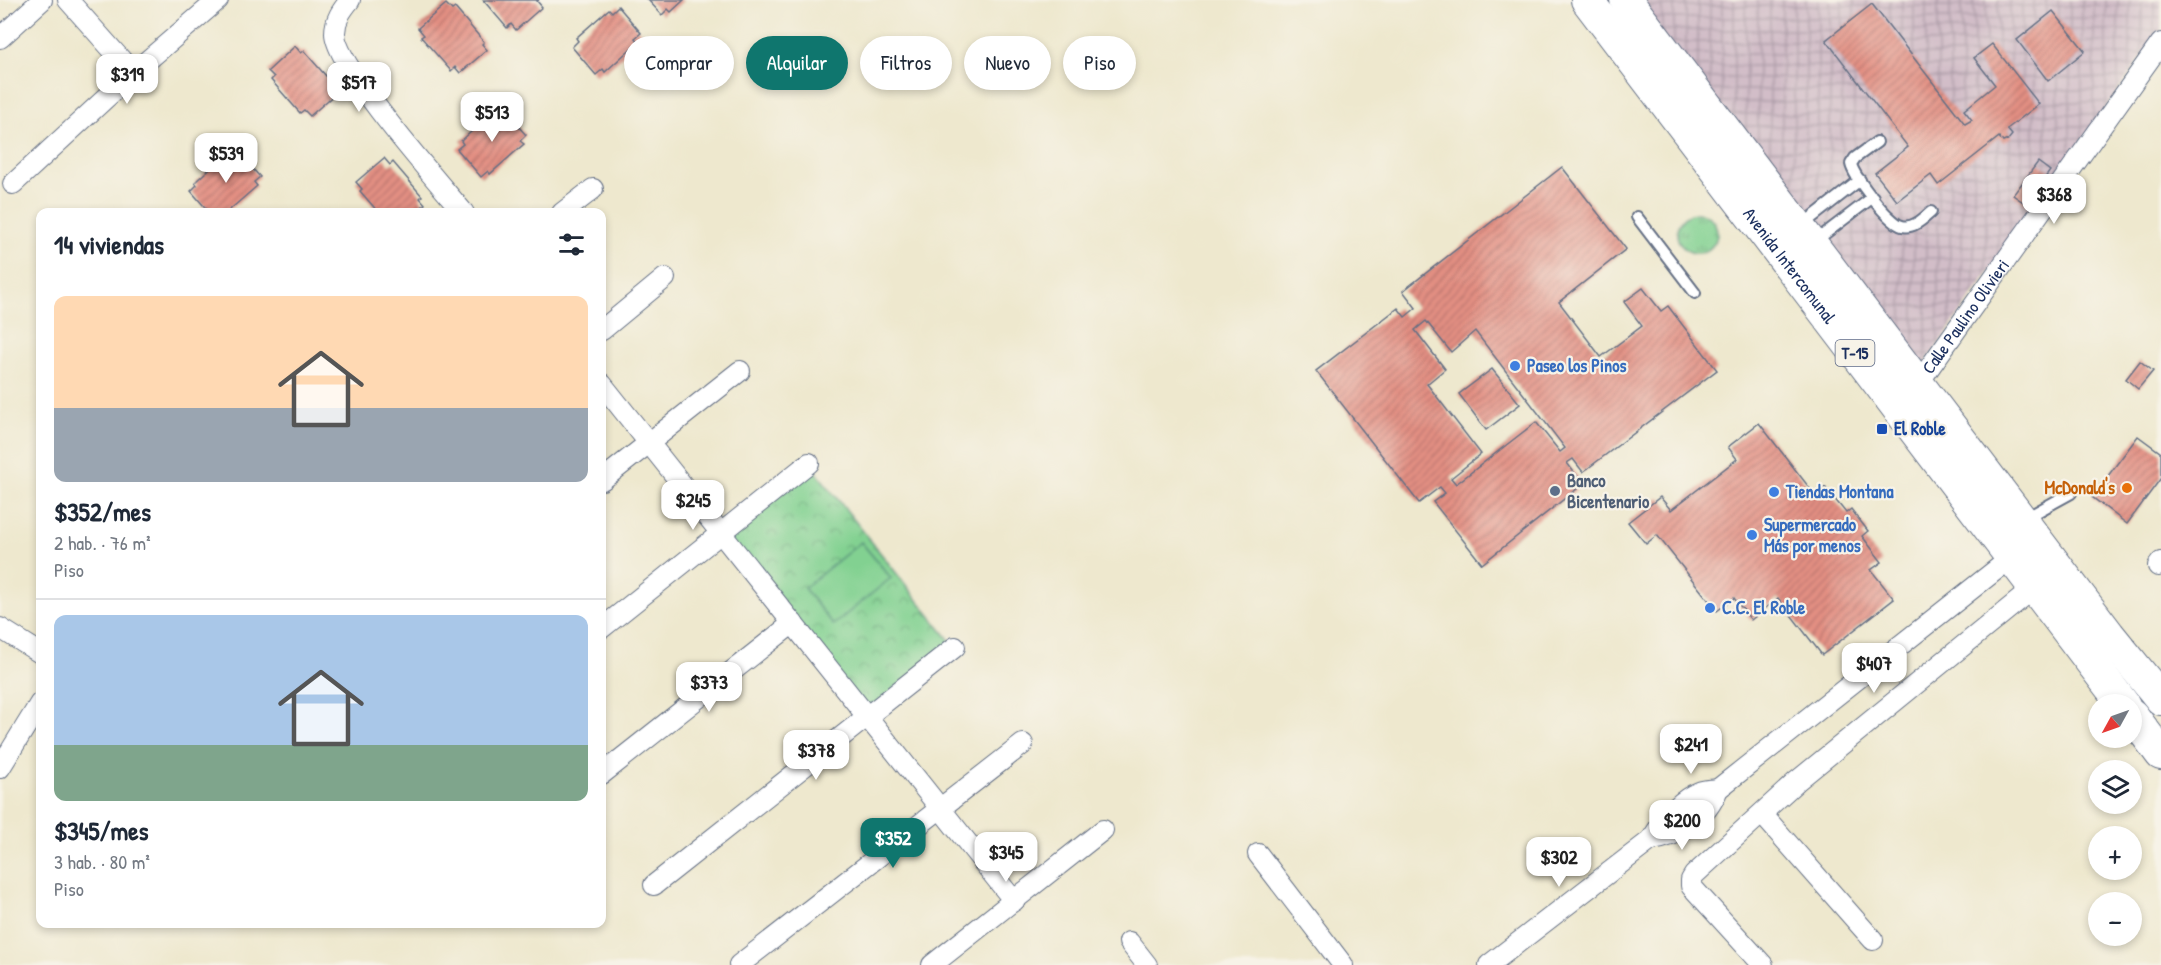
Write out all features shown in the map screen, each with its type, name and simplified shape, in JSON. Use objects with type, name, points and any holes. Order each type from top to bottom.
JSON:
[{"type":"main road","name":"Avenida Intercomunal","points":[[1587,0],[2116,694]]},
{"type":"main road","name":"Avenida Intercomunal","points":[[1626,0],[2021,521],[2161,699]]},
{"type":"main road","points":[[2142,728],[2161,754]]},
{"type":"street","points":[[0,38],[42,0]]},
{"type":"street","points":[[68,0],[133,73]]},
{"type":"street","points":[[13,184],[133,73],[218,0]]},
{"type":"street","points":[[350,0],[339,15],[335,34],[345,62],[375,104],[460,208]]},
{"type":"street","name":"Calle Paulino Olivieri","points":[[1917,385],[2161,43]]},
{"type":"street","points":[[568,208],[593,189]]},
{"type":"street","points":[[606,327],[665,278]]},
{"type":"street","points":[[606,477],[740,371]]},
{"type":"street","points":[[606,389],[1014,901]]},
{"type":"street","points":[[606,625],[808,463]]},
{"type":"street","points":[[1489,965],[1651,840],[1668,838],[1696,820],[1710,808],[1718,789],[2011,558]]},
{"type":"street","points":[[1763,965],[1691,886],[1694,875],[1806,774],[2034,588]]},
{"type":"street","points":[[606,771],[793,623]]},
{"type":"street","points":[[0,628],[36,650]]},
{"type":"street","points":[[654,885],[955,647]]},
{"type":"street","points":[[0,768],[36,710]]},
{"type":"street","points":[[739,965],[1023,744]]},
{"type":"street","points":[[1762,814],[1873,940]]},
{"type":"street","points":[[932,965],[1103,830]]},
{"type":"street","points":[[1258,855],[1343,965]]},
{"type":"street","points":[[1129,942],[1148,965]]},
{"type":"lane","points":[[1876,142],[1855,158],[1851,164],[1852,170],[1873,197],[1893,222],[1901,226],[1908,227],[1916,224],[1931,212]]},
{"type":"lane","points":[[1804,236],[1860,180]]},
{"type":"lane","points":[[1804,236],[1873,197]]},
{"type":"lane","points":[[1637,217],[1695,293]]},
{"type":"lane","points":[[2021,521],[2071,493]]},
{"type":"shaded area","points":[[1611,0],[2161,0],[2161,30],[1906,390]]},
{"type":"green space","points":[[1697,213],[1705,214],[1711,219],[1716,225],[1716,241],[1711,247],[1705,252],[1697,253],[1689,252],[1683,247],[1678,241],[1677,233],[1678,225],[1683,219],[1689,214]]},
{"type":"green space","points":[[809,463],[955,647],[867,717],[721,533]]},
{"type":"green space","points":[[861,542],[891,578],[833,625],[804,588]]},
{"type":"building","points":[[483,0],[539,0],[537,1],[542,7],[516,30],[511,24],[507,28]]},
{"type":"building","points":[[648,0],[684,0],[671,12],[668,9],[662,15]]},
{"type":"building","points":[[446,4],[452,10],[455,8],[484,42],[482,44],[487,50],[460,73],[455,67],[451,71],[421,37],[424,35],[418,28]]},
{"type":"building","points":[[1872,4],[1965,124],[1972,120],[1964,110],[1995,85],[1974,58],[1992,44],[2039,104],[2007,129],[2012,135],[2008,140],[2003,142],[1999,137],[1938,185],[1931,175],[1897,201],[1875,173],[1908,147],[1826,40]]},
{"type":"building","points":[[618,6],[641,33],[637,36],[624,36],[624,55],[605,72],[603,69],[596,75],[572,47],[578,41],[576,38],[609,9],[612,12]]},
{"type":"building","points":[[2053,11],[2085,51],[2048,81],[2017,40]]},
{"type":"building","points":[[295,46],[301,53],[304,51],[334,85],[331,87],[336,93],[310,116],[304,110],[300,113],[271,80],[274,77],[268,71]]},
{"type":"building","points":[[503,109],[526,135],[520,141],[524,144],[490,174],[488,171],[481,177],[457,149],[463,144],[461,141],[494,111],[497,114]]},
{"type":"building","points":[[236,150],[260,177],[254,182],[257,186],[232,208],[206,208],[191,191],[197,185],[195,182],[228,152],[231,155]]},
{"type":"building","points":[[384,158],[390,165],[393,162],[422,196],[420,198],[425,204],[421,208],[375,208],[360,191],[362,189],[356,182]]},
{"type":"building","points":[[2038,162],[2050,171],[2026,204],[2013,195]]},
{"type":"building","points":[[1562,167],[1626,249],[1559,302],[1601,357],[1642,326],[1624,302],[1643,288],[1661,311],[1668,306],[1717,370],[1583,472],[1573,459],[1567,463],[1583,484],[1482,564],[1433,502],[1445,493],[1440,487],[1419,503],[1316,371],[1398,308],[1405,317],[1416,308],[1403,291]],"holes":[[[1426,321],[1451,352],[1475,331],[1565,448],[1560,452],[1536,422],[1456,484],[1451,478],[1481,454],[1427,384],[1445,369],[1415,330]]]},
{"type":"building","points":[[2140,361],[2153,371],[2138,389],[2126,379]]},
{"type":"building","points":[[1492,369],[1520,404],[1486,430],[1459,394]]},
{"type":"building","points":[[1759,423],[1815,495],[1825,487],[1846,513],[1851,509],[1868,531],[1862,536],[1882,562],[1871,570],[1894,599],[1822,655],[1778,598],[1751,620],[1734,598],[1717,611],[1657,535],[1646,544],[1628,522],[1660,497],[1671,510],[1737,459],[1728,447]]},
{"type":"building","name":"McDonald's","points":[[2138,436],[2161,453],[2161,478],[2127,524],[2092,497]]},
{"type":"place","name":"Paseo los Pinos","points":[[1515,366]]},
{"type":"place","name":"El Roble","points":[[1882,429]]},
{"type":"place","name":"McDonald's","points":[[2127,488]]},
{"type":"place","name":"Banco Bicentenario","points":[[1555,491]]},
{"type":"place","name":"Tiendas Montana","points":[[1774,492]]},
{"type":"place","name":"Supermercado Más por menos","points":[[1752,535]]},
{"type":"place","name":"C.C. El Roble","points":[[1710,608]]}]
